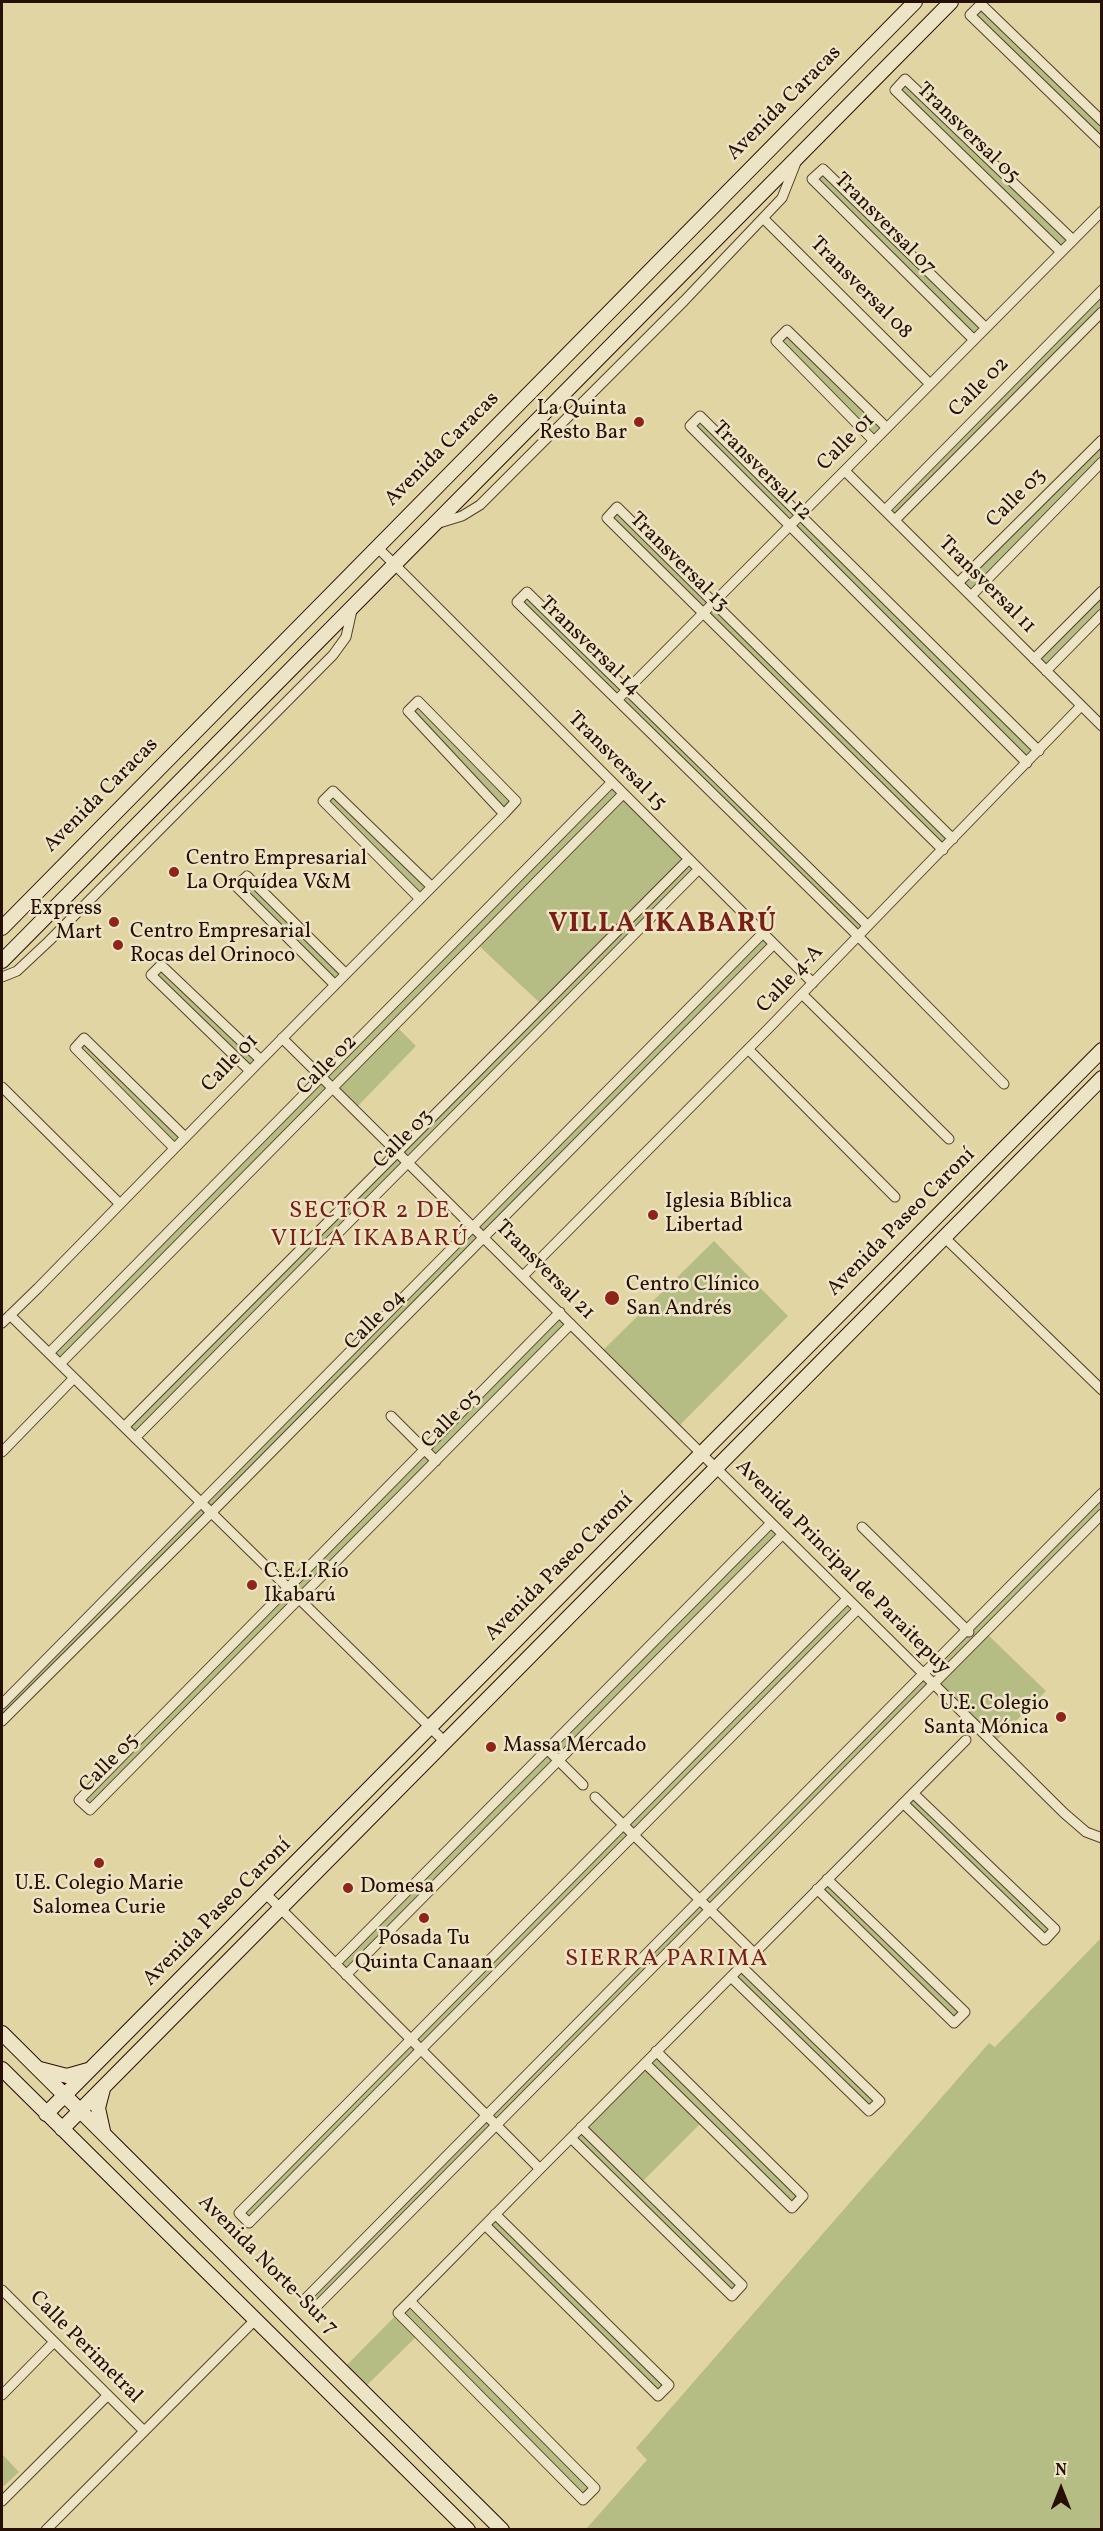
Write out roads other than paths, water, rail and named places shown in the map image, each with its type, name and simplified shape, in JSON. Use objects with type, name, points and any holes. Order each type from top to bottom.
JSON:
[{"type":"street","name":"Avenida Caracas","points":[[2,928],[915,2]]},
{"type":"street","points":[[2,961],[951,2]]},
{"type":"street","points":[[1101,121],[981,4],[970,15],[1101,143]]},
{"type":"street","name":"Transversal 05","points":[[1061,252],[895,90],[905,79],[1073,240]]},
{"type":"street","points":[[434,525],[462,516],[480,505],[764,219],[788,189],[798,156]]},
{"type":"street","name":"Transversal 07","points":[[974,340],[812,179],[823,169],[986,328]]},
{"type":"street","name":"Calle 01","points":[[617,700],[1101,211]]},
{"type":"street","name":"Transversal 08","points":[[764,219],[930,384]]},
{"type":"street","name":"Calle 02","points":[[885,510],[1101,290]]},
{"type":"street","name":"Calle 02","points":[[895,520],[1101,312]]},
{"type":"street","points":[[874,441],[776,341],[786,330],[886,428]]},
{"type":"street","points":[[1018,375],[1029,385]]},
{"type":"street","name":"Transversal 12","points":[[1027,763],[690,426],[700,416],[1039,751]]},
{"type":"street","name":"Calle 03","points":[[958,583],[1101,440]]},
{"type":"street","points":[[1094,447],[1101,454]]},
{"type":"street","name":"Calle 03","points":[[970,596],[1101,462]]},
{"type":"street","name":"Transversal 11","points":[[845,471],[1101,726]]},
{"type":"street","name":"Transversal 13","points":[[942,850],[607,518],[617,507],[953,839]]},
{"type":"street","points":[[1027,515],[1039,526]]},
{"type":"street","name":"Transversal 15","points":[[376,547],[813,983]]},
{"type":"street","points":[[1034,659],[1101,591]]},
{"type":"street","name":"Transversal 14","points":[[868,926],[527,592],[517,602],[1004,1084]]},
{"type":"street","points":[[2,977],[17,971],[49,941],[333,655],[346,638],[352,608]]},
{"type":"street","points":[[1046,671],[1101,614]]},
{"type":"street","points":[[907,644],[919,633]]},
{"type":"street","points":[[763,673],[774,662]]},
{"type":"street","name":"Calle 01","points":[[2,1323],[335,986],[346,974],[504,814],[516,801],[418,701],[408,711],[504,814]]},
{"type":"street","name":"Calle 4-A","points":[[523,1276],[813,983],[1081,706]]},
{"type":"street","points":[[820,728],[831,719]]},
{"type":"street","points":[[688,770],[699,760]]},
{"type":"street","name":"Calle 02","points":[[49,1353],[611,783]]},
{"type":"street","points":[[420,899],[323,801],[333,791],[432,887]]},
{"type":"street","name":"Calle 02","points":[[60,1364],[623,794]]},
{"type":"street","points":[[737,818],[748,808]]},
{"type":"street","points":[[560,836],[571,846]]},
{"type":"street","name":"Calle 03","points":[[124,1427],[688,859]]},
{"type":"street","points":[[795,875],[806,865]]},
{"type":"street","name":"Calle 03","points":[[135,1438],[699,869]]},
{"type":"street","points":[[335,986],[236,886],[247,876],[346,974]]},
{"type":"street","points":[[465,932],[476,942]]},
{"type":"street","name":"Calle 04","points":[[2,1704],[260,1440],[763,933]]},
{"type":"street","name":"Calle 04","points":[[2,1721],[272,1452],[774,944]]},
{"type":"street","points":[[250,1071],[151,975],[161,965],[261,1060]]},
{"type":"street","points":[[802,994],[949,1138]]},
{"type":"street","points":[[543,1005],[554,1016]]},
{"type":"street","points":[[174,1148],[75,1048],[84,1038],[185,1137]]},
{"type":"street","name":"Transversal 21","points":[[282,1038],[716,1468]]},
{"type":"street","points":[[748,1049],[895,1197]]},
{"type":"street","name":"Avenida Paseo Caroní","points":[[46,2114],[1101,1050]]},
{"type":"street","name":"Avenida Paseo Caroní","points":[[62,2129],[1101,1078]]},
{"type":"street","points":[[617,1080],[628,1091]]},
{"type":"street","points":[[2,1087],[120,1204]]},
{"type":"street","points":[[277,1122],[288,1132]]},
{"type":"street","points":[[184,1216],[195,1226]]},
{"type":"street","points":[[944,1237],[1101,1390]]},
{"type":"street","points":[[259,1290],[271,1300]]},
{"type":"street","name":"Calle 05","points":[[560,1312],[79,1800],[90,1810],[571,1324]]},
{"type":"street","points":[[10,1315],[445,1742]]},
{"type":"street","points":[[74,1329],[84,1339]]},
{"type":"street","points":[[336,1364],[347,1375]]},
{"type":"street","points":[[2,1452],[75,1378]]},
{"type":"street","points":[[156,1394],[167,1406]]},
{"type":"street","points":[[391,1416],[436,1461]]},
{"type":"street","points":[[260,1440],[272,1452]]},
{"type":"street","name":"Avenida Principal de Paraitepuy","points":[[716,1468],[1070,1819],[1086,1832],[1101,1838]]},
{"type":"street","points":[[1101,1493],[306,2298],[316,2307],[1101,1515]]},
{"type":"street","points":[[335,1964],[771,1523]]},
{"type":"street","points":[[862,1527],[977,1640]]},
{"type":"street","points":[[346,1975],[783,1535]]},
{"type":"street","points":[[1039,1556],[1050,1566]]},
{"type":"street","points":[[847,1599],[239,2213],[249,2223],[858,1610]]},
{"type":"street","points":[[661,1634],[673,1645]]},
{"type":"street","points":[[740,1708],[750,1718]]},
{"type":"street","points":[[410,2301],[595,2488],[583,2500],[398,2313],[966,1740]]},
{"type":"street","points":[[547,1749],[583,1785]]},
{"type":"street","points":[[811,1788],[821,1797]]},
{"type":"street","points":[[903,1803],[1045,1940],[1055,1929],[913,1792]]},
{"type":"street","points":[[595,1797],[754,1953]]},
{"type":"street","points":[[439,1858],[450,1870]]},
{"type":"street","points":[[817,1890],[954,2023],[965,2012],[827,1879]]},
{"type":"street","points":[[266,1894],[540,2169]]},
{"type":"street","points":[[520,1930],[530,1940]]},
{"type":"street","points":[[730,1977],[869,2111],[880,2101],[741,1966]]},
{"type":"street","points":[[598,2002],[609,2012]]},
{"type":"street","name":"Avenida Norte-Sur 7","points":[[2,2033],[502,2529]]},
{"type":"street","points":[[645,2063],[792,2208],[803,2196],[656,2051]]},
{"type":"street","points":[[35,2067],[55,2075],[67,2076],[90,2070]]},
{"type":"street","points":[[2,2069],[468,2529]]},
{"type":"street","points":[[104,2087],[98,2113],[104,2134]]},
{"type":"street","points":[[570,2138],[732,2296],[742,2285],[581,2127]]},
{"type":"street","points":[[485,2225],[658,2396],[669,2385],[495,2214]]},
{"type":"street","name":"Calle Perimetral","points":[[2,2290],[144,2431]]},
{"type":"street","points":[[46,2529],[255,2320]]},
{"type":"street","points":[[2,2395],[54,2342]]},
{"type":"street","points":[[2,2501],[108,2395]]},
{"type":"place","name":"La Quinta Resto Bar","points":[[639,422]]},
{"type":"place","name":"Centro Empresarial La Orquídea V&M","points":[[174,872]]},
{"type":"place","name":"Express Mart","points":[[114,922]]},
{"type":"place","name":"Centro Empresarial Rocas del Orinoco","points":[[118,945]]},
{"type":"place","name":"Iglesia Bíblica Libertad","points":[[653,1215]]},
{"type":"place","name":"Centro Clínico San Andrés","points":[[612,1298]]},
{"type":"place","name":"C.E.I. Río Ikabarú","points":[[252,1585]]},
{"type":"place","name":"U.E. Colegio Santa Mónica","points":[[1061,1717]]},
{"type":"place","name":"Massa Mercado","points":[[491,1747]]},
{"type":"place","name":"U.E. Colegio Marie Salomea Curie","points":[[99,1863]]},
{"type":"place","name":"Domesa","points":[[348,1888]]},
{"type":"place","name":"Posada Tu Quinta Canaan","points":[[424,1918]]},
{"type":"district","name":"VILLA IKABARÚ","points":[[663,926]]},
{"type":"district","name":"SECTOR 2 DE VILLA IKABARÚ","points":[[370,1227]]},
{"type":"district","name":"SIERRA PARIMA","points":[[667,1961]]}]
